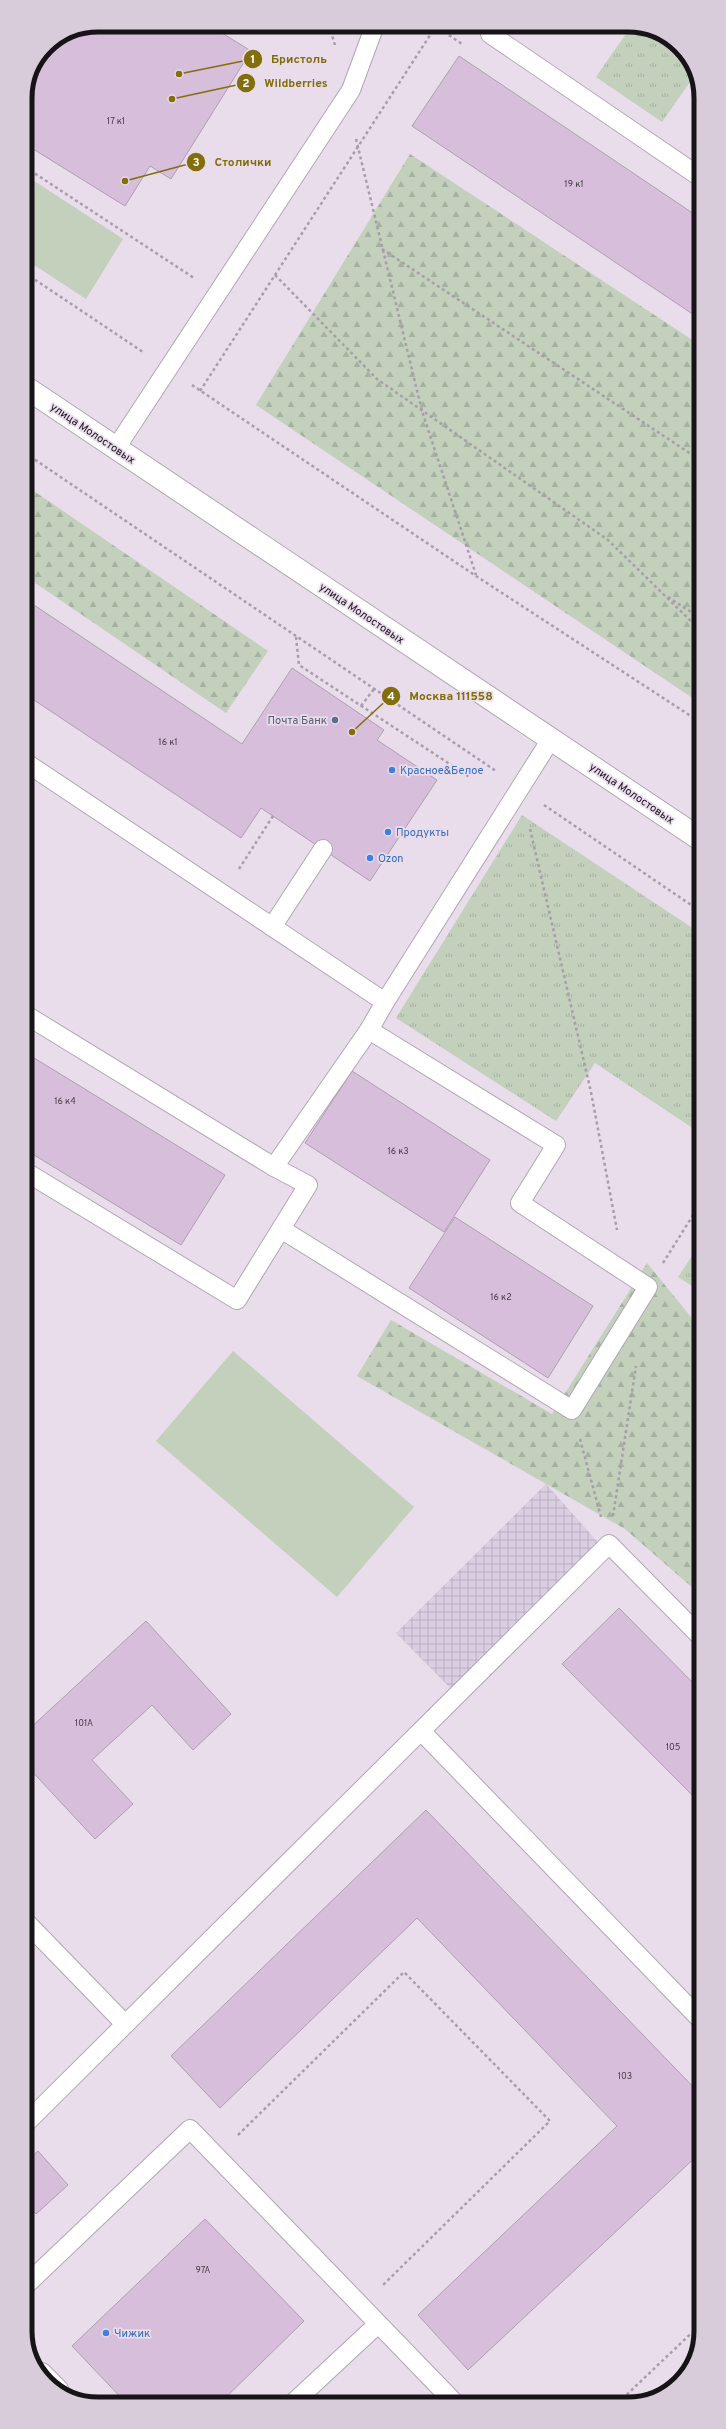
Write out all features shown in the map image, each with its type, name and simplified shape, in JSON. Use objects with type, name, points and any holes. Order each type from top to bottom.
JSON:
[{"type":"street","name":"улица Молостовых","points":[[32,392],[694,834]]},
{"type":"lane","points":[[116,448],[216,292],[351,90],[372,32]]},
{"type":"lane","points":[[490,34],[694,173]]},
{"type":"lane","points":[[274,1167],[370,1030],[385,1002],[521,789],[551,739]]},
{"type":"lane","points":[[32,767],[385,1002]]},
{"type":"lane","points":[[272,927],[323,849]]},
{"type":"lane","points":[[32,1019],[274,1167],[308,1185],[237,1300],[32,1176]]},
{"type":"lane","points":[[281,1229],[572,1410],[648,1287],[520,1203],[556,1145],[370,1030]]},
{"type":"lane","points":[[32,2117],[608,1544],[694,1631]]},
{"type":"lane","points":[[421,1731],[694,2013]]},
{"type":"lane","points":[[32,1928],[125,2024]]},
{"type":"lane","points":[[32,2279],[190,2129],[449,2397]]},
{"type":"lane","points":[[300,2397],[378,2324]]},
{"type":"path","points":[[200,391],[432,32]]},
{"type":"path","points":[[351,90],[357,149],[422,411],[476,576]]},
{"type":"path","points":[[32,172],[216,292]]},
{"type":"path","points":[[382,249],[694,456]]},
{"type":"path","points":[[275,276],[376,379],[608,540],[694,624]]},
{"type":"path","points":[[32,278],[476,576],[694,718]]},
{"type":"path","points":[[32,458],[374,690],[483,760],[521,789],[694,907]]},
{"type":"path","points":[[663,594],[694,614]]},
{"type":"path","points":[[296,636],[299,665],[471,778]]},
{"type":"path","points":[[361,706],[374,690]]},
{"type":"path","points":[[521,789],[591,1092],[624,1270]]},
{"type":"path","points":[[255,844],[273,816]]},
{"type":"path","points":[[648,1287],[694,1214]]},
{"type":"path","points":[[608,1544],[636,1365]]},
{"type":"path","points":[[572,1410],[608,1544]]},
{"type":"path","points":[[216,2156],[404,1972],[550,2121],[361,2306]]},
{"type":"path","points":[[624,2397],[694,2331]]},
{"type":"shaded area","points":[[546,1484],[604,1549],[457,1695],[396,1633]]},
{"type":"green space","points":[[627,32],[632,32],[653,37],[671,48],[685,65],[691,80],[662,122],[596,77]]},
{"type":"green space","points":[[410,154],[694,341],[694,699],[256,405]]},
{"type":"green space","points":[[32,180],[123,239],[86,299],[32,264]]},
{"type":"green space","points":[[32,490],[268,651],[226,713],[32,581]]},
{"type":"green space","points":[[522,815],[694,929],[694,1129],[595,1063],[556,1121],[396,1018]]},
{"type":"green space","points":[[694,1253],[694,1287],[678,1277]]},
{"type":"green space","points":[[647,1263],[694,1321],[694,1589],[625,1529],[357,1376],[391,1320],[552,1414]]},
{"type":"green space","points":[[233,1351],[414,1507],[337,1597],[156,1441]]},
{"type":"building","points":[[220,32],[251,51],[171,179],[150,166],[125,206],[32,148],[33,85],[43,61],[51,51],[61,43],[85,33]]},
{"type":"building","points":[[459,56],[694,214],[694,315],[412,126]]},
{"type":"building","points":[[32,604],[242,744],[292,668],[384,730],[377,740],[437,780],[370,881],[261,808],[241,838],[32,699]]},
{"type":"building","points":[[32,1057],[225,1175],[181,1245],[32,1154]]},
{"type":"building","points":[[352,1071],[490,1160],[444,1232],[305,1143]]},
{"type":"building","points":[[455,1217],[593,1306],[548,1378],[409,1288]]},
{"type":"building","points":[[619,1608],[694,1684],[694,1797],[562,1664]]},
{"type":"building","points":[[146,1621],[231,1714],[193,1750],[152,1705],[92,1760],[133,1804],[95,1839],[32,1771],[32,1726]]},
{"type":"building","points":[[426,1810],[694,2088],[694,2159],[468,2370],[418,2315],[617,2126],[417,1918],[220,2108],[171,2056]]},
{"type":"building","points":[[38,2151],[68,2185],[36,2214],[32,2210],[32,2156]]},
{"type":"building","points":[[205,2219],[304,2321],[226,2397],[120,2397],[72,2346]]},
{"type":"place","name":"Бристоль","points":[[179,74]]},
{"type":"place","name":"Wildberries","points":[[172,99]]},
{"type":"place","name":"Столички","points":[[125,181]]},
{"type":"place","name":"Почта Банк","points":[[335,720]]},
{"type":"place","name":"Москва 111558","points":[[352,732]]},
{"type":"place","name":"Красное&Белое","points":[[392,770]]},
{"type":"place","name":"Продукты","points":[[388,832]]},
{"type":"place","name":"Ozon","points":[[370,858]]},
{"type":"place","name":"Чижик","points":[[106,2333]]}]
